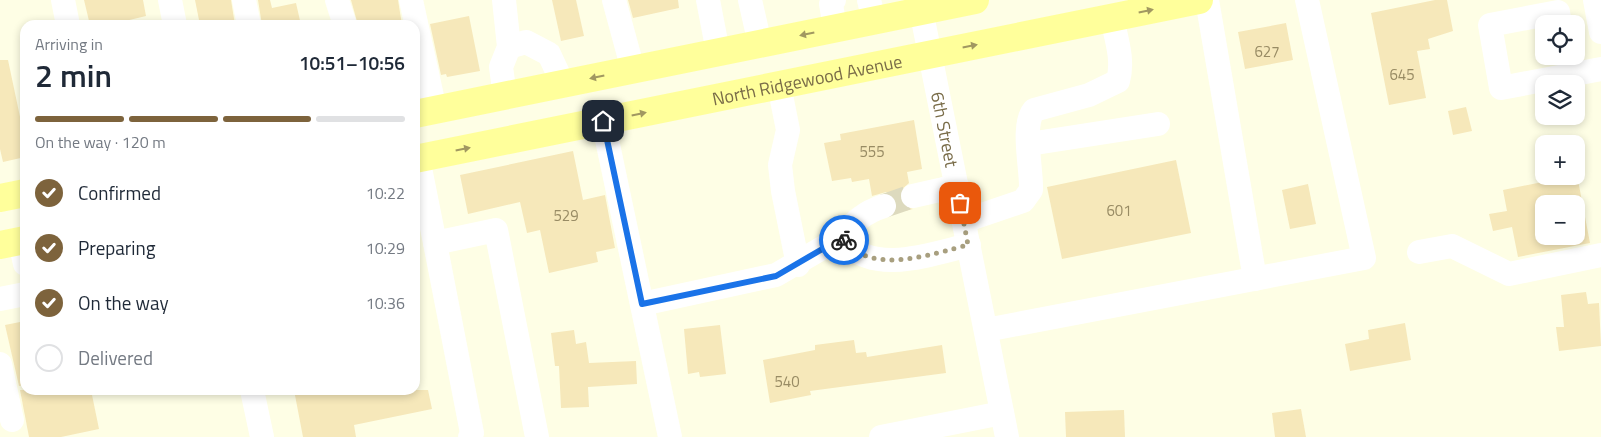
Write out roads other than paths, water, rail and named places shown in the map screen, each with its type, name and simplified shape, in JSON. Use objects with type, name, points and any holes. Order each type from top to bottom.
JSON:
[{"type":"main road","points":[[425,112],[760,44],[831,8],[872,10],[975,0]]},
{"type":"main road","name":"North Ridgewood Avenue","points":[[420,157],[1199,0]]},
{"type":"main road","points":[[0,198],[20,194]]},
{"type":"street","points":[[63,0],[67,20]]},
{"type":"street","points":[[170,0],[173,20]]},
{"type":"street","points":[[244,0],[248,20]]},
{"type":"street","points":[[337,0],[343,20]]},
{"type":"street","points":[[411,0],[414,20]]},
{"type":"street","points":[[504,0],[509,47],[501,67],[505,96]]},
{"type":"street","points":[[614,0],[633,70]]},
{"type":"street","points":[[708,0],[718,52]]},
{"type":"street","points":[[750,0],[760,44]]},
{"type":"street","points":[[1206,0],[1255,279]]},
{"type":"street","points":[[986,330],[1364,258],[1308,0]]},
{"type":"street","points":[[1594,0],[1601,32]]},
{"type":"street","name":"6th Street","points":[[920,5],[1007,437]]},
{"type":"street","points":[[1542,15],[1558,12],[1558,15]]},
{"type":"street","points":[[1535,16],[1490,25],[1501,88],[1568,66],[1601,69]]},
{"type":"street","points":[[964,221],[1023,201],[1031,190],[1029,116],[1034,110],[1089,95],[1118,81],[1121,72],[1120,57],[1112,18]]},
{"type":"street","points":[[509,47],[526,42],[549,54],[563,84]]},
{"type":"street","points":[[420,72],[425,112]]},
{"type":"street","points":[[779,85],[788,130],[780,165],[783,191],[798,265]]},
{"type":"street","points":[[603,121],[670,437]]},
{"type":"street","points":[[1029,144],[1158,124]]},
{"type":"street","points":[[420,172],[472,433],[470,437]]},
{"type":"street","points":[[913,196],[956,186]]},
{"type":"street","points":[[642,304],[776,276],[798,265],[824,248],[844,240],[852,225],[865,214],[884,206]]},
{"type":"street","points":[[435,243],[496,230],[537,437]]},
{"type":"street","points":[[844,240],[856,252],[877,261],[938,252],[968,245]]},
{"type":"street","points":[[1419,252],[1452,246],[1509,274],[1601,255]]},
{"type":"street","points":[[0,299],[20,295]]},
{"type":"street","points":[[0,364],[12,420]]},
{"type":"street","points":[[253,395],[262,437]]},
{"type":"street","points":[[881,437],[1002,413]]},
{"type":"tunnel","points":[[884,206],[913,196]]}]
